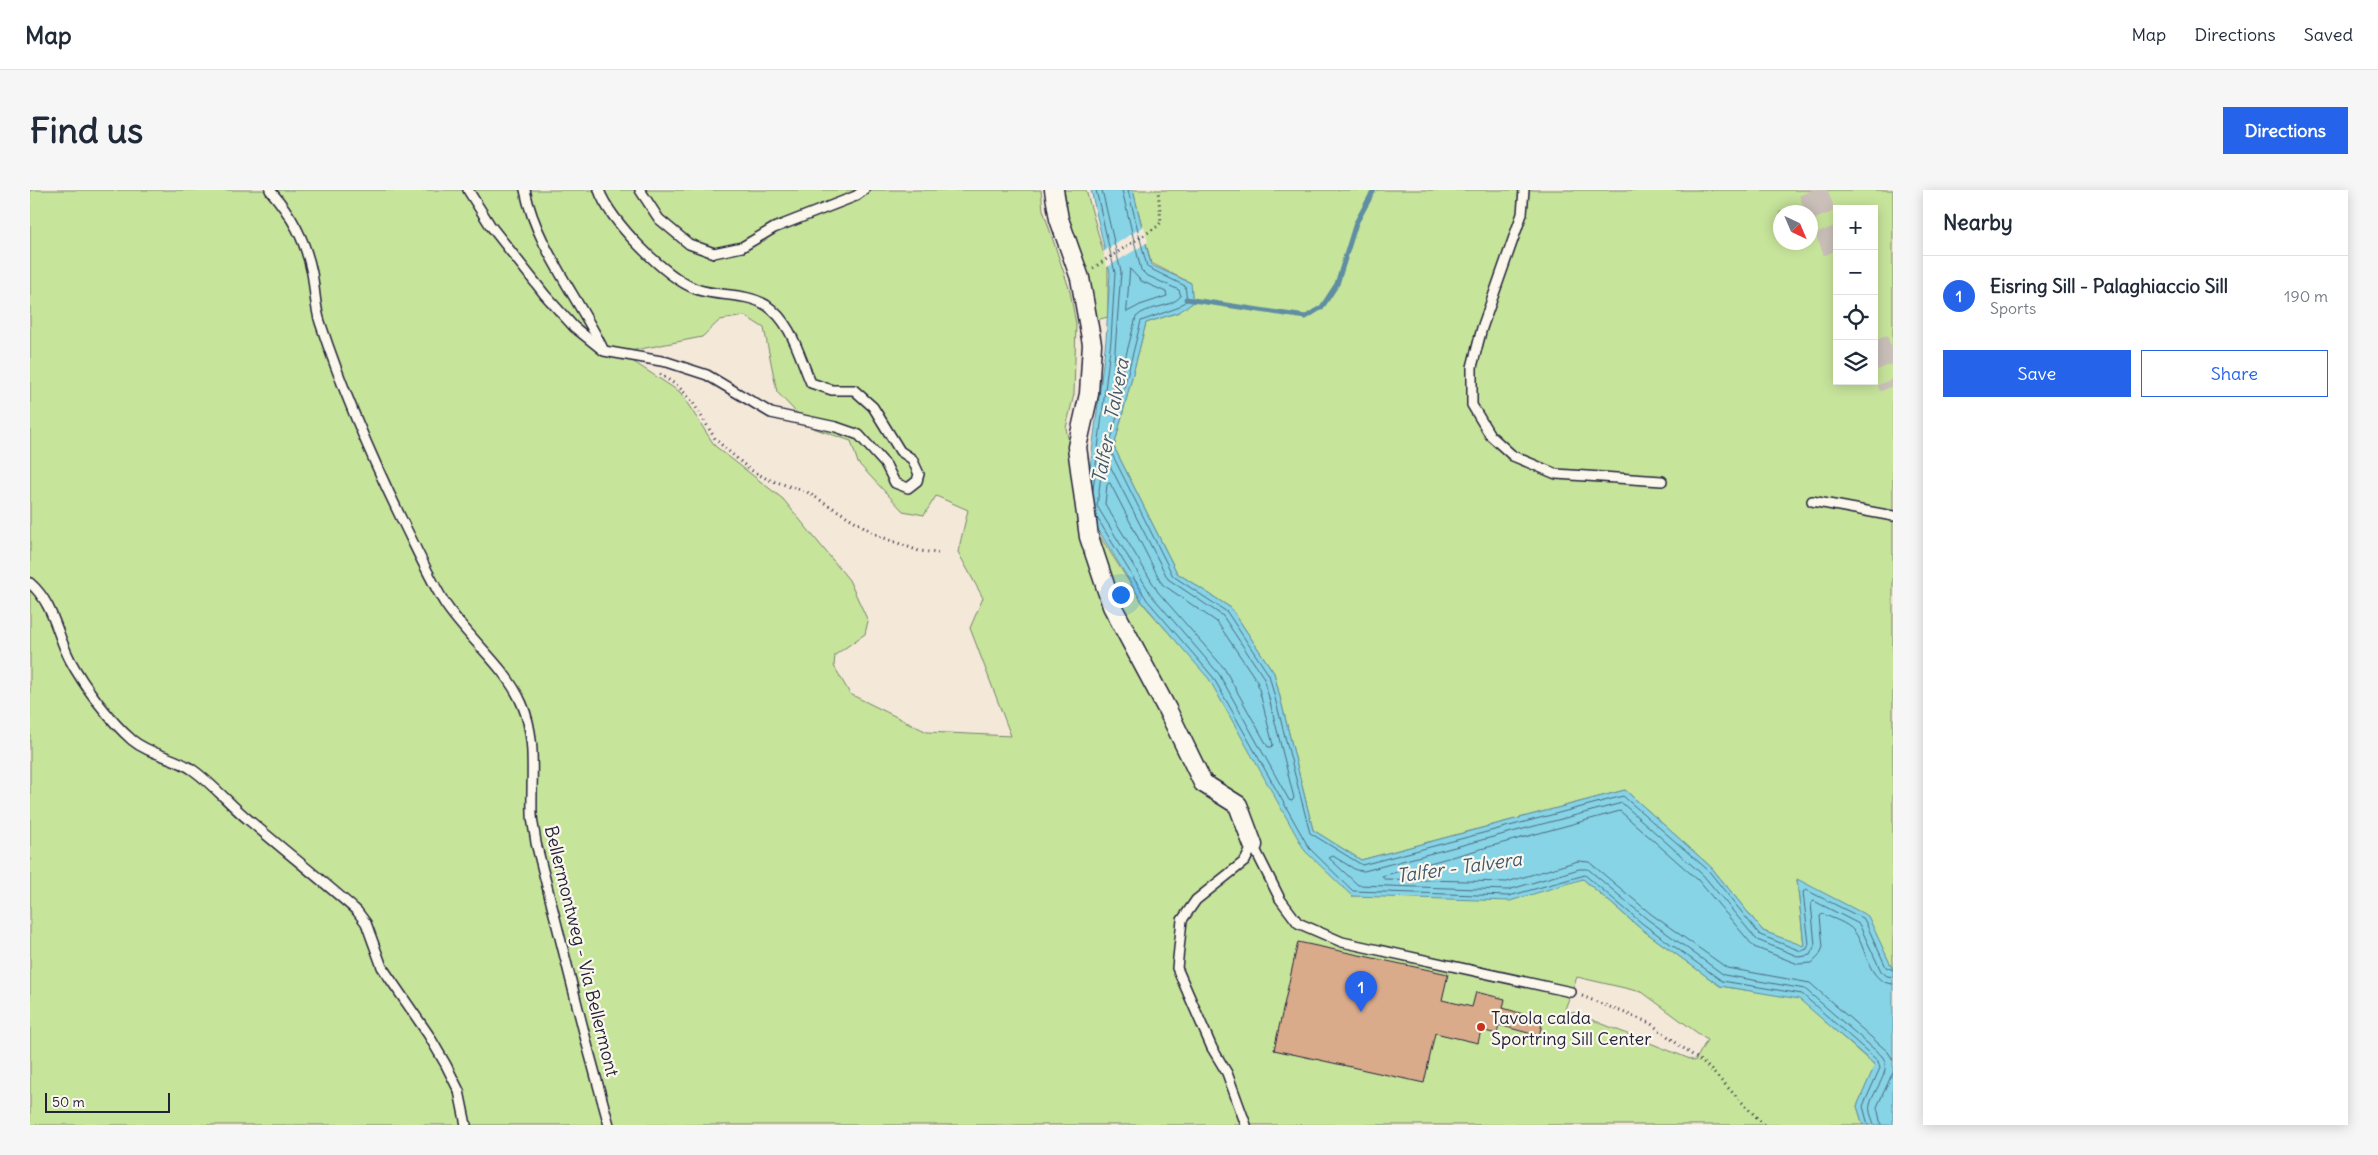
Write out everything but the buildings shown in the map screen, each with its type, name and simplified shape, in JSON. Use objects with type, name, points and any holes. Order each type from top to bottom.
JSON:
[{"type":"street","points":[[1054,190],[1059,219],[1080,278],[1093,356],[1089,394],[1077,447],[1088,537],[1112,606],[1203,783],[1238,805],[1253,846]]},
{"type":"lane","name":"Bellermontweg - Via Bellermont","points":[[270,190],[291,215],[302,238],[311,272],[319,320],[340,380],[374,464],[431,580],[451,612],[511,684],[522,704],[530,729],[533,775],[532,814],[536,843],[609,1125]]},
{"type":"lane","points":[[468,190],[490,225],[546,294],[574,327],[604,351],[668,362],[699,372],[771,413],[836,427],[858,435],[886,465],[895,483],[908,488],[917,481],[920,474],[912,459],[900,451],[873,407],[854,390],[832,390],[811,383],[786,325],[766,305],[738,295],[697,290],[676,279],[636,242],[610,211],[599,190]]},
{"type":"lane","points":[[525,190],[530,212],[545,246],[588,319],[604,351]]},
{"type":"lane","points":[[640,190],[659,219],[689,244],[714,253],[742,247],[774,228],[856,196],[864,190]]},
{"type":"lane","points":[[1524,190],[1522,214],[1482,328],[1472,367],[1472,405],[1490,435],[1513,456],[1556,474],[1662,482]]},
{"type":"lane","points":[[1812,500],[1893,516]]},
{"type":"lane","points":[[30,583],[48,606],[69,658],[87,689],[133,741],[184,764],[195,771],[248,820],[357,912],[366,923],[382,967],[428,1034],[459,1090],[466,1125]]},
{"type":"lane","points":[[1253,846],[1280,899],[1298,923],[1342,942],[1571,992]]},
{"type":"lane","points":[[1246,1125],[1226,1073],[1212,1048],[1177,968],[1182,920],[1196,900],[1245,861],[1253,846]]},
{"type":"path","points":[[1080,278],[1150,233],[1161,222],[1158,190]]},
{"type":"path","points":[[655,371],[679,387],[692,401],[716,440],[749,469],[767,479],[807,492],[878,536],[918,551],[938,553]]},
{"type":"path","points":[[1571,992],[1650,1023],[1707,1066],[1764,1125]]},
{"type":"green space","points":[[30,190],[1041,190],[1043,210],[1070,291],[1076,324],[1074,394],[1066,428],[1082,508],[1144,605],[1209,678],[1352,896],[1583,879],[1640,928],[1720,986],[1799,998],[1875,1066],[1857,1106],[1863,1125],[30,1125]],"holes":[[[745,316],[764,328],[777,392],[810,427],[851,441],[858,463],[903,511],[924,515],[936,496],[968,510],[958,552],[983,598],[970,628],[1011,736],[927,732],[850,694],[834,666],[835,655],[865,634],[868,621],[849,580],[783,499],[715,446],[680,392],[620,353],[702,337],[720,320]],[[1577,977],[1642,992],[1707,1040],[1695,1061],[1565,1009]]]},
{"type":"green space","points":[[1063,190],[1086,190],[1108,269],[1108,317],[1096,320],[1084,261],[1068,216]]},
{"type":"green space","points":[[1133,190],[1893,190],[1893,970],[1867,916],[1797,880],[1804,947],[1763,931],[1711,867],[1625,790],[1361,860],[1313,830],[1274,673],[1231,608],[1177,573],[1114,447],[1146,323],[1179,312],[1191,283],[1151,263]]},
{"type":"water","name":"Talfer - Talvera","points":[[1091,190],[1133,190],[1151,265],[1191,283],[1193,303],[1179,312],[1146,323],[1114,447],[1177,573],[1231,608],[1274,673],[1313,830],[1361,860],[1625,790],[1711,867],[1763,931],[1804,946],[1797,879],[1868,916],[1893,970],[1893,1125],[1863,1125],[1857,1106],[1875,1065],[1799,999],[1720,986],[1640,928],[1583,879],[1510,901],[1352,896],[1305,851],[1209,679],[1143,603],[1085,508],[1106,340],[1110,273]]},
{"type":"pier","points":[[1144,226],[1148,242],[1106,268],[1103,252]]},
{"type":"waterway","points":[[1186,299],[1306,317],[1322,307],[1337,284],[1356,223],[1374,190]]},
{"type":"tunnel","points":[[1812,190],[1833,240]]},
{"type":"tunnel","points":[[1878,350],[1893,386]]},
{"type":"place","name":"Eisring Sill - Palaghiaccio Sill","points":[[1361,1012]]},
{"type":"place","name":"Tavola calda Sportring Sill Center","points":[[1481,1027]]}]
